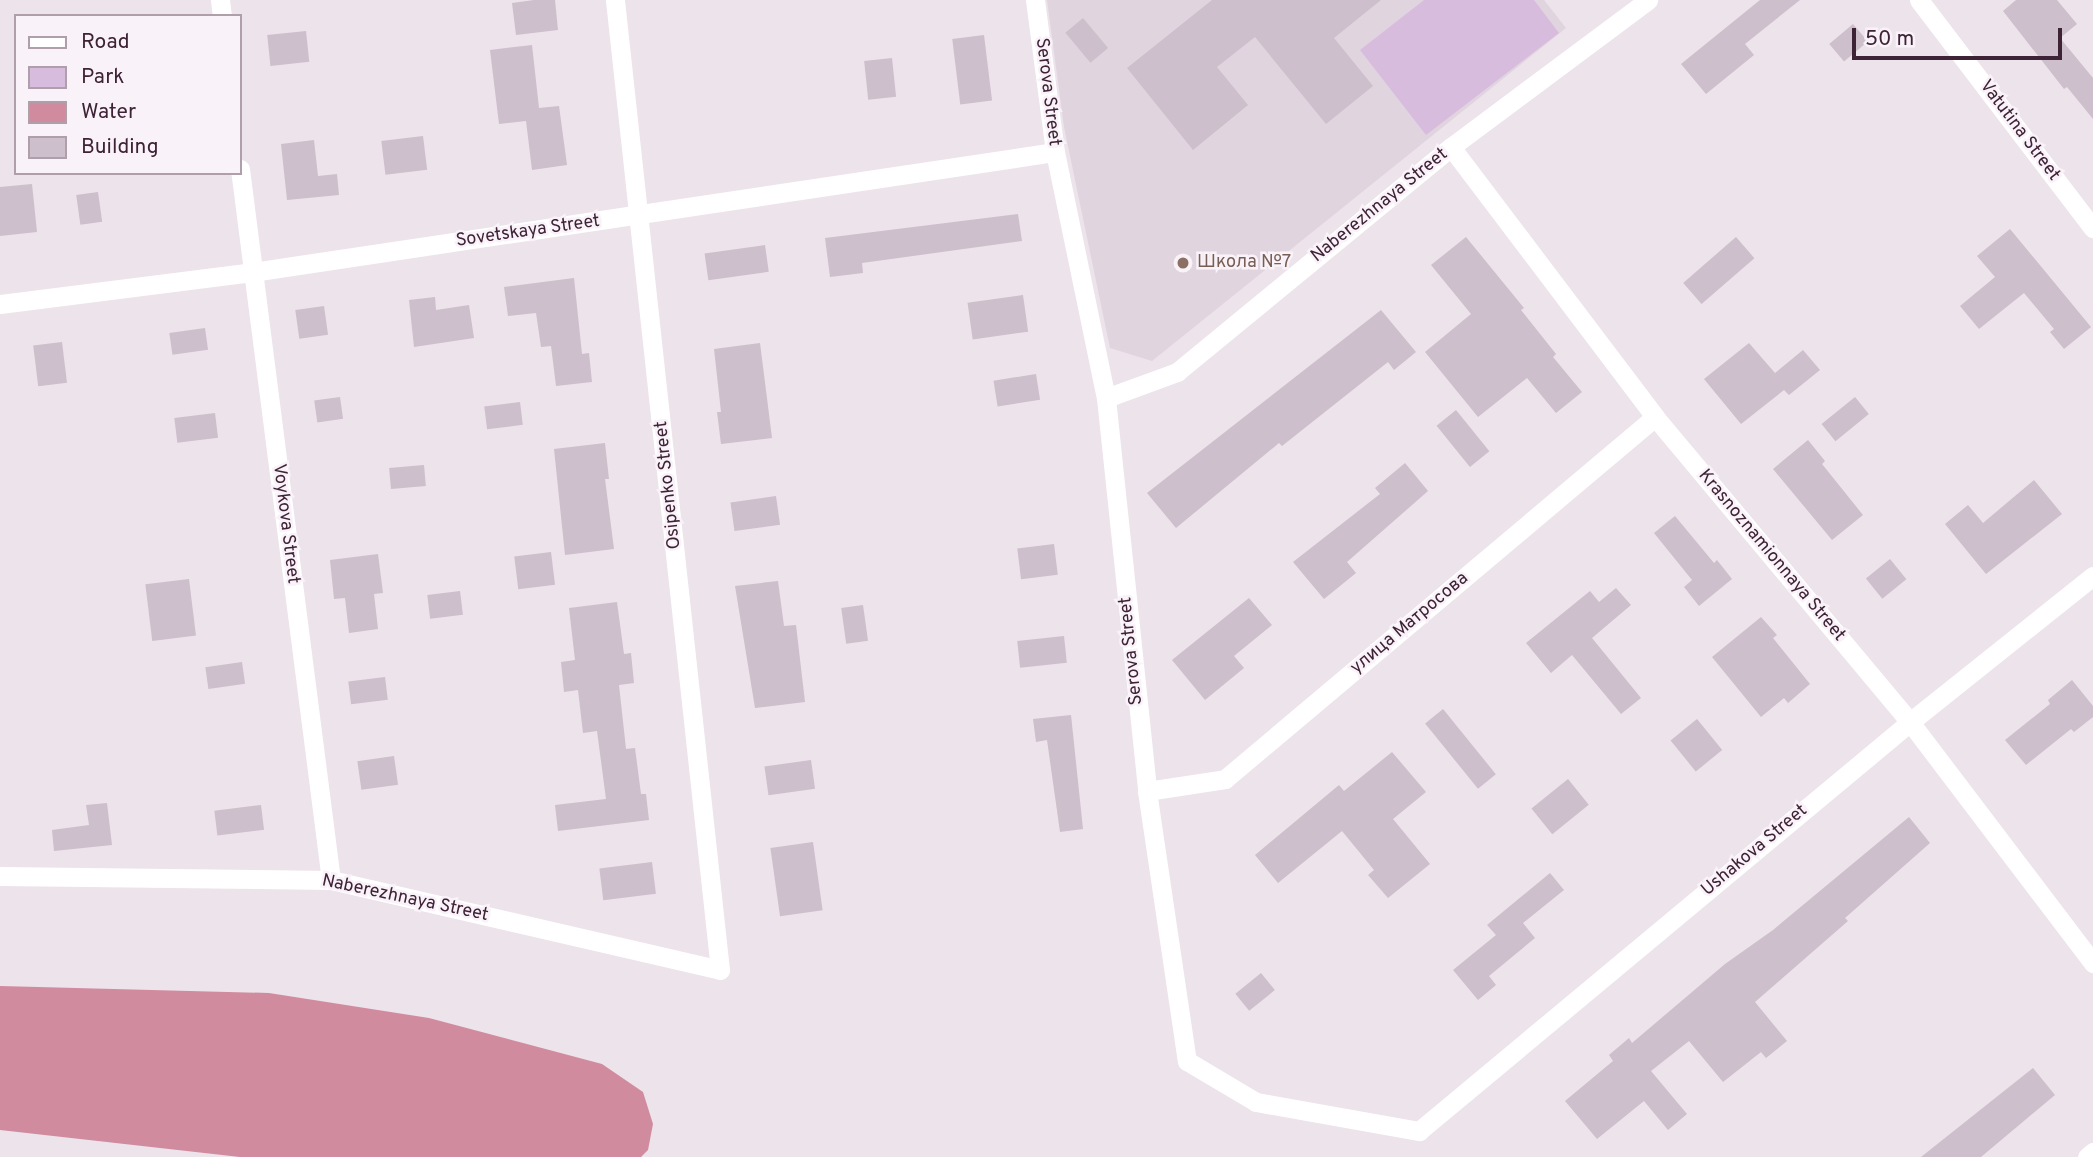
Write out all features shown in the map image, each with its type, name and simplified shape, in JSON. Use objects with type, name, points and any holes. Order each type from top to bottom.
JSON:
[{"type":"street","name":"Osipenko Street","points":[[615,0],[720,970]]},
{"type":"street","name":"Serova Street","points":[[1035,0],[1055,152],[1106,398],[1147,791],[1186,1061],[1256,1102],[1419,1130]]},
{"type":"street","name":"Naberezhnaya Street","points":[[1106,398],[1177,372],[1451,147],[1648,0]]},
{"type":"street","name":"Vatutina Street","points":[[1919,0],[2093,228]]},
{"type":"street","name":"Krasnoznamionnaya Street","points":[[1451,147],[1655,417],[1910,722],[2093,963]]},
{"type":"street","name":"Sovetskaya Street","points":[[0,304],[252,272],[1055,152]]},
{"type":"street","name":"Voykova Street","points":[[241,175],[331,880]]},
{"type":"street","name":"улица Матросова","points":[[1147,791],[1225,779],[1655,417]]},
{"type":"street","name":"Ushakova Street","points":[[1419,1130],[1910,722],[2093,576]]},
{"type":"street","name":"Naberezhnaya Street","points":[[0,876],[331,880],[720,970]]},
{"type":"street","points":[[2087,1157],[2093,1152]]},
{"type":"shaded area","name":"Школа №7","points":[[1047,0],[1544,0],[1566,28],[1152,361],[1110,348],[1064,127]]},
{"type":"green space","points":[[1424,0],[1534,0],[1559,33],[1426,135],[1360,50]]},
{"type":"water","points":[[0,986],[269,993],[429,1018],[602,1064],[643,1092],[653,1124],[648,1150],[641,1157],[240,1157],[0,1130]]},
{"type":"building","points":[[555,0],[558,30],[516,35],[512,3]]},
{"type":"building","points":[[1212,0],[1381,0],[1334,38],[1373,86],[1326,124],[1255,37],[1217,67],[1248,105],[1193,150],[1127,68]]},
{"type":"building","points":[[1760,0],[1800,0],[1745,44],[1754,55],[1706,94],[1681,64]]},
{"type":"building","points":[[2016,0],[2057,0],[2077,24],[2060,38],[2093,78],[2093,119],[2067,87],[2064,89],[2003,11]]},
{"type":"building","points":[[1083,18],[1108,48],[1090,63],[1065,33]]},
{"type":"building","points":[[1853,24],[1868,42],[1844,62],[1829,44]]},
{"type":"building","points":[[306,31],[309,62],[270,66],[267,35]]},
{"type":"building","points":[[984,35],[992,101],[960,104],[952,39]]},
{"type":"building","points":[[532,45],[539,108],[559,106],[567,165],[532,170],[526,121],[499,124],[490,50]]},
{"type":"building","points":[[892,58],[896,97],[868,100],[864,61]]},
{"type":"building","points":[[423,136],[427,170],[385,175],[381,141]]},
{"type":"building","points":[[314,140],[318,176],[337,174],[339,195],[287,200],[281,144]]},
{"type":"building","points":[[32,184],[37,232],[0,236],[0,187]]},
{"type":"building","points":[[98,192],[102,222],[80,225],[76,195]]},
{"type":"building","points":[[1018,214],[1022,241],[862,263],[863,273],[830,277],[825,238]]},
{"type":"building","points":[[2010,229],[2091,327],[2064,349],[2050,332],[2054,329],[2024,293],[1979,329],[1960,306],[1995,277],[1977,256]]},
{"type":"building","points":[[1466,237],[1524,308],[1521,310],[1556,354],[1553,357],[1582,392],[1556,413],[1527,378],[1478,417],[1425,352],[1471,314],[1431,265]]},
{"type":"building","points":[[1736,237],[1754,258],[1702,304],[1683,283]]},
{"type":"building","points":[[765,245],[769,272],[708,280],[705,253]]},
{"type":"building","points":[[574,278],[582,354],[589,353],[592,382],[556,386],[551,346],[541,347],[536,313],[508,316],[504,287]]},
{"type":"building","points":[[1023,295],[1028,332],[973,339],[968,303]]},
{"type":"building","points":[[435,297],[436,310],[469,305],[474,338],[414,347],[409,300]]},
{"type":"building","points":[[324,306],[328,335],[299,339],[295,310]]},
{"type":"building","points":[[1381,310],[1416,352],[1394,370],[1388,362],[1282,446],[1279,443],[1176,528],[1147,493]]},
{"type":"building","points":[[205,328],[208,350],[172,355],[169,333]]},
{"type":"building","points":[[62,342],[67,383],[38,386],[33,346]]},
{"type":"building","points":[[760,343],[772,438],[721,444],[717,412],[721,412],[714,349]]},
{"type":"building","points":[[1749,343],[1775,373],[1803,350],[1820,370],[1789,395],[1784,390],[1741,424],[1704,379]]},
{"type":"building","points":[[1036,374],[1040,400],[998,406],[994,381]]},
{"type":"building","points":[[340,397],[343,419],[317,422],[314,401]]},
{"type":"building","points":[[1855,397],[1869,414],[1835,441],[1822,424]]},
{"type":"building","points":[[520,402],[523,425],[487,429],[484,406]]},
{"type":"building","points":[[1456,410],[1489,451],[1470,467],[1437,426]]},
{"type":"building","points":[[215,413],[218,438],[177,443],[174,418]]},
{"type":"building","points":[[1808,440],[1825,461],[1822,464],[1863,515],[1832,540],[1773,469]]},
{"type":"building","points":[[605,443],[609,479],[605,479],[614,549],[565,555],[554,449]]},
{"type":"building","points":[[1405,463],[1428,491],[1347,562],[1356,573],[1324,599],[1293,562],[1380,494],[1375,488]]},
{"type":"building","points":[[424,465],[426,486],[391,489],[389,468]]},
{"type":"building","points":[[2034,480],[2062,514],[1986,574],[1945,524],[1968,505],[1983,523]]},
{"type":"building","points":[[776,496],[780,525],[734,531],[730,502]]},
{"type":"building","points":[[1675,516],[1714,563],[1717,560],[1732,579],[1699,606],[1684,587],[1692,580],[1654,533]]},
{"type":"building","points":[[1054,544],[1058,575],[1021,579],[1017,549]]},
{"type":"building","points":[[551,552],[555,585],[518,589],[514,557]]},
{"type":"building","points":[[378,554],[383,593],[374,594],[378,629],[349,633],[345,598],[334,599],[330,560]]},
{"type":"building","points":[[1890,559],[1906,579],[1882,599],[1866,579]]},
{"type":"building","points":[[189,579],[196,636],[152,641],[145,584]]},
{"type":"building","points":[[778,581],[784,626],[796,625],[805,702],[755,708],[735,586]]},
{"type":"building","points":[[1616,588],[1631,605],[1592,638],[1641,698],[1621,714],[1572,655],[1551,673],[1526,643],[1590,591],[1599,602]]},
{"type":"building","points":[[460,591],[463,615],[430,619],[427,595]]},
{"type":"building","points":[[1249,598],[1272,625],[1234,656],[1244,668],[1205,700],[1172,660]]},
{"type":"building","points":[[617,602],[624,654],[631,653],[634,683],[619,685],[626,749],[635,748],[641,794],[646,794],[649,820],[558,831],[555,805],[606,799],[597,731],[583,733],[578,690],[564,692],[561,662],[575,660],[569,608]]},
{"type":"building","points":[[863,605],[868,641],[846,644],[841,608]]},
{"type":"building","points":[[1761,617],[1777,635],[1773,638],[1810,684],[1788,703],[1784,698],[1761,717],[1712,657]]},
{"type":"building","points":[[1064,636],[1067,663],[1020,668],[1017,641]]},
{"type":"building","points":[[242,662],[245,684],[208,689],[205,667]]},
{"type":"building","points":[[385,677],[388,700],[351,704],[348,682]]},
{"type":"building","points":[[2072,680],[2093,706],[2093,717],[2074,732],[2071,729],[2026,765],[2005,740],[2050,704],[2048,700]]},
{"type":"building","points":[[1443,709],[1496,774],[1478,789],[1425,723]]},
{"type":"building","points":[[1071,715],[1083,829],[1060,832],[1047,740],[1036,742],[1033,719]]},
{"type":"building","points":[[1697,719],[1722,750],[1696,771],[1671,740]]},
{"type":"building","points":[[1392,752],[1426,792],[1393,819],[1430,864],[1388,898],[1368,875],[1374,870],[1342,831],[1278,883],[1255,855],[1339,785],[1344,791]]},
{"type":"building","points":[[394,756],[398,785],[361,790],[357,761]]},
{"type":"building","points":[[811,760],[815,789],[768,795],[764,767]]},
{"type":"building","points":[[1568,779],[1589,805],[1552,834],[1531,809]]},
{"type":"building","points":[[107,803],[112,845],[54,851],[52,830],[89,825],[86,805]]},
{"type":"building","points":[[261,805],[264,830],[217,836],[214,811]]},
{"type":"building","points":[[1909,817],[1930,843],[1845,918],[1848,921],[1755,1002],[1787,1041],[1766,1058],[1761,1052],[1723,1082],[1689,1041],[1651,1071],[1687,1114],[1668,1130],[1644,1101],[1597,1139],[1565,1101],[1613,1061],[1609,1055],[1629,1038],[1632,1043],[1725,964],[1773,930]]},
{"type":"building","points":[[813,842],[823,910],[780,916],[770,848]]},
{"type":"building","points":[[652,862],[656,894],[603,900],[599,868]]},
{"type":"building","points":[[1550,873],[1564,890],[1523,923],[1535,938],[1489,976],[1496,985],[1478,1000],[1453,970],[1496,935],[1487,925]]},
{"type":"building","points":[[1261,973],[1275,990],[1249,1011],[1235,994]]},
{"type":"building","points":[[2033,1068],[2055,1095],[1981,1157],[1921,1157]]},
{"type":"place","name":"Школа №7","points":[[1183,263]]}]
